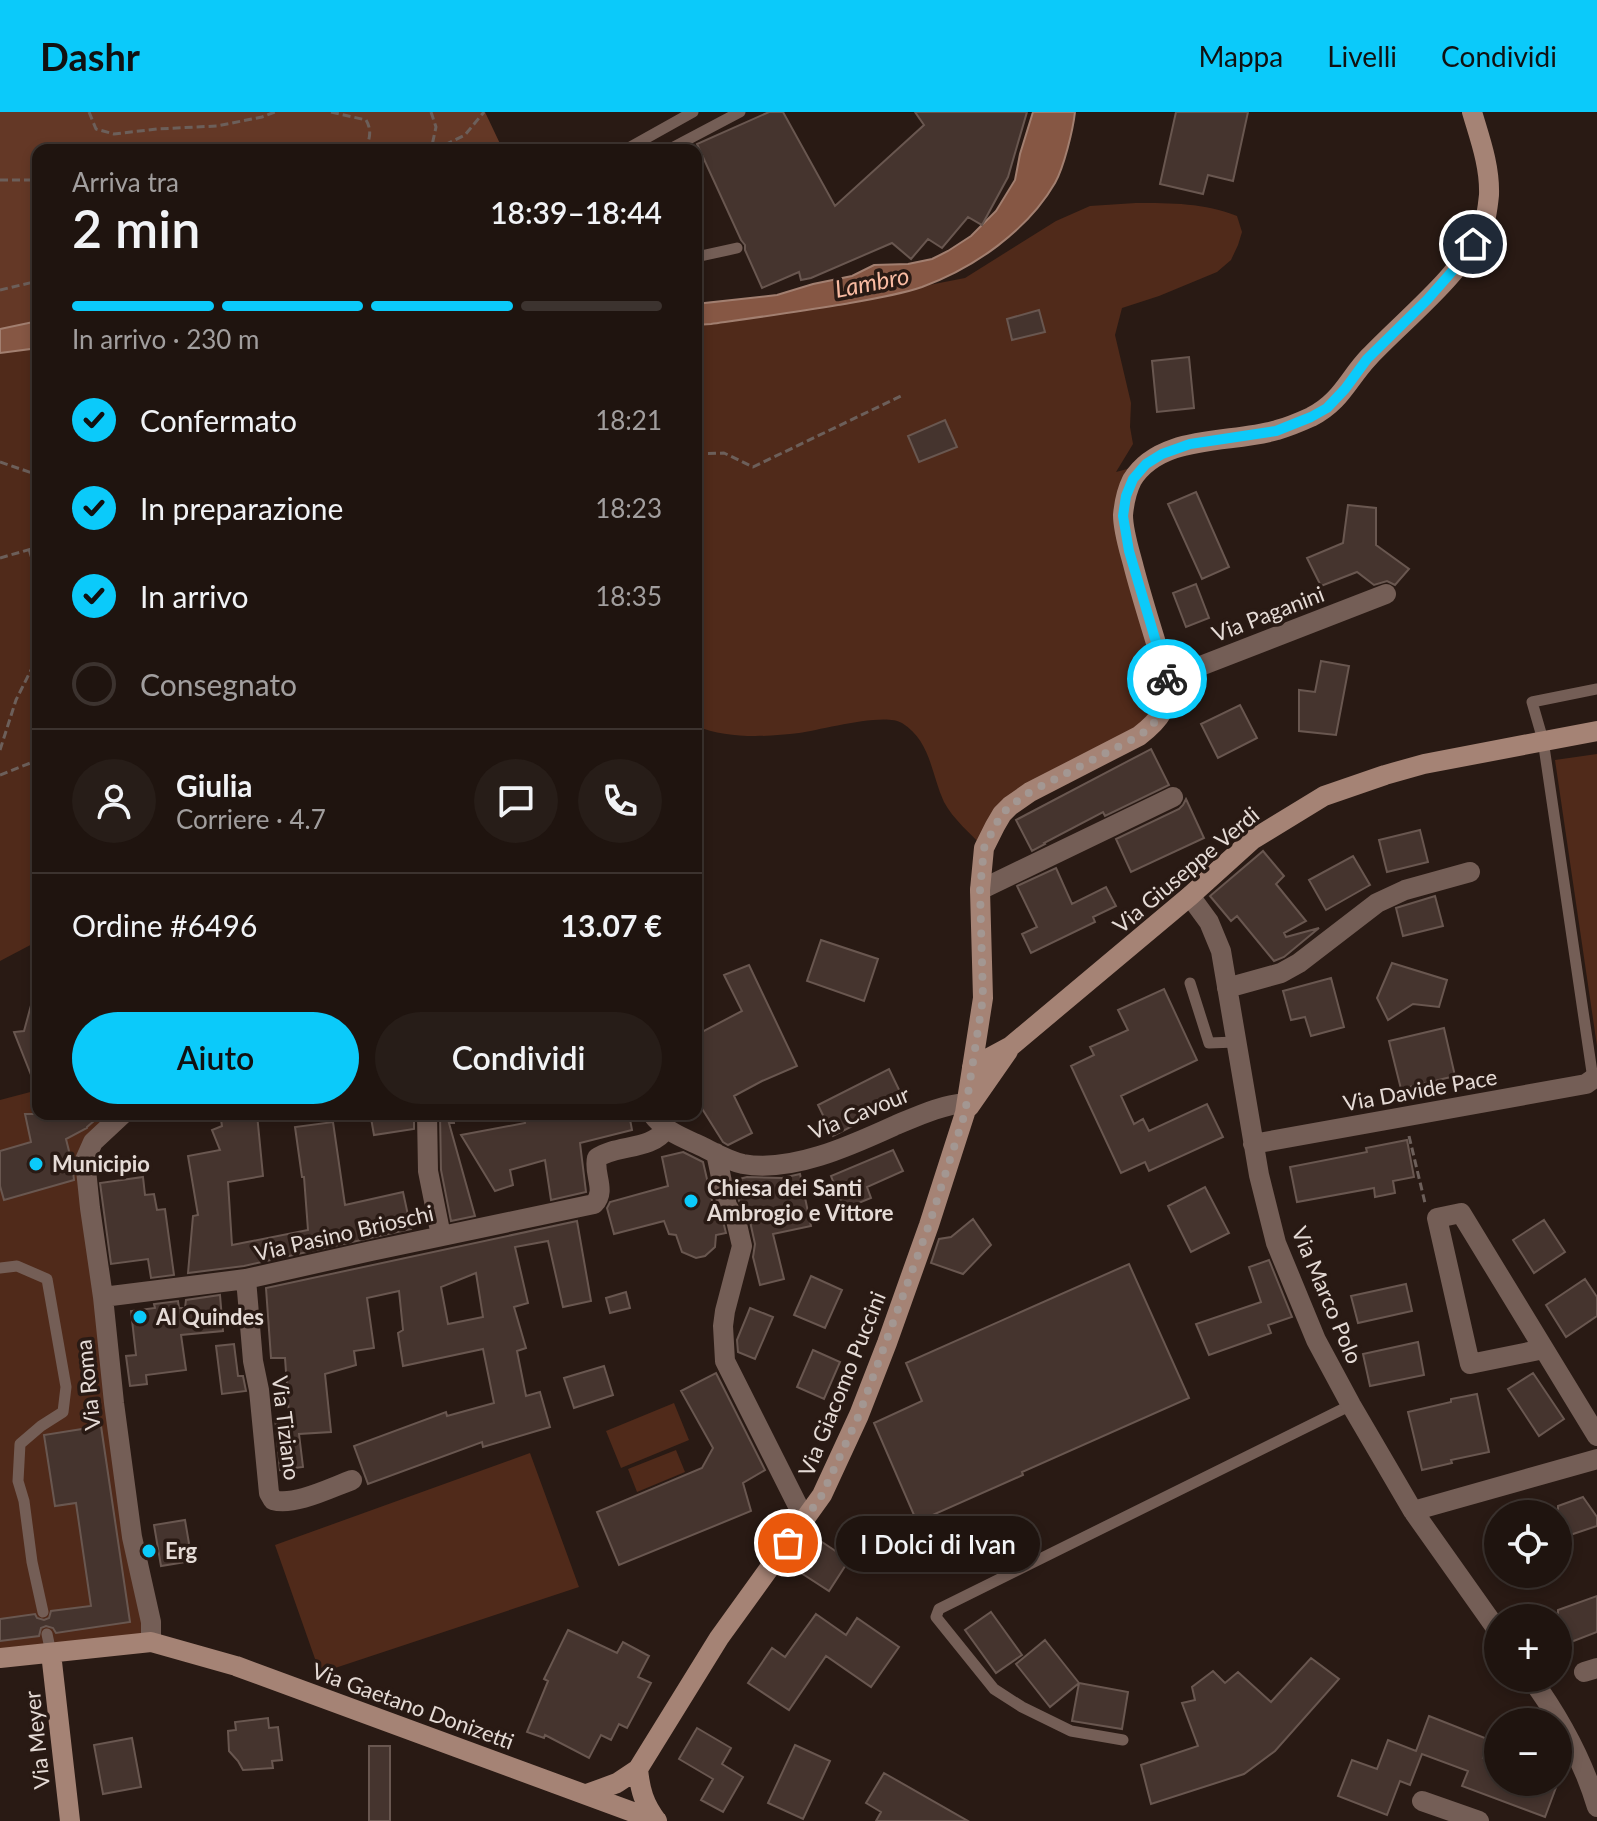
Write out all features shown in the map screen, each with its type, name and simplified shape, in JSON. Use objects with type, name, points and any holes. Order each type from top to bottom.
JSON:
[{"type":"street","points":[[1167,679],[1129,551],[1123,516],[1133,479],[1146,464],[1162,454],[1190,444],[1276,431],[1311,417],[1327,408],[1345,389],[1367,359],[1427,300],[1463,259],[1483,228],[1489,195],[1488,172],[1472,112]]},
{"type":"street","name":"Via Paganini","points":[[1167,679],[1386,594]]},
{"type":"street","name":"Via Giacomo Puccini","points":[[587,1794],[617,1783],[638,1769],[719,1638],[822,1495],[859,1415],[929,1225],[966,1108],[983,998],[980,890],[984,848],[1002,814],[1030,792],[1139,736],[1155,724],[1168,695],[1167,679]]},
{"type":"street","name":"Via Giuseppe Verdi","points":[[972,1067],[1011,1046],[1252,840],[1324,796],[1411,768],[1597,731]]},
{"type":"street","points":[[980,890],[1173,797]]},
{"type":"street","points":[[1227,988],[1281,973],[1299,963],[1377,903],[1405,890],[1470,872]]},
{"type":"street","name":"Via Marco Polo","points":[[1190,896],[1209,922],[1221,951],[1253,1144],[1276,1243],[1316,1340],[1351,1405],[1413,1511],[1484,1611]]},
{"type":"street","points":[[966,1108],[1011,1046]]},
{"type":"street","name":"Via Davide Pace","points":[[1253,1144],[1586,1084],[1593,1079]]},
{"type":"street","name":"Via Cavour","points":[[666,1126],[743,1164],[769,1164],[825,1155],[936,1108],[966,1108]]},
{"type":"street","name":"Via Roma","points":[[116,1120],[93,1142],[85,1160],[130,1522],[151,1622],[151,1642]]},
{"type":"street","points":[[427,1120],[428,1171],[441,1236]]},
{"type":"street","name":"Via Pasino Brioschi","points":[[103,1297],[246,1279],[594,1204],[601,1191],[595,1163],[597,1158],[655,1141],[666,1126]]},
{"type":"street","points":[[716,1153],[727,1206],[736,1220],[742,1246],[725,1311],[725,1361],[805,1520]]},
{"type":"street","points":[[1544,1349],[1470,1364],[1437,1218],[1461,1213],[1544,1349],[1597,1436]]},
{"type":"street","name":"Via Tiziano","points":[[246,1279],[269,1493],[273,1500],[296,1500],[352,1480]]},
{"type":"street","points":[[1413,1511],[1597,1459]]},
{"type":"street","points":[[0,1658],[49,1644],[151,1642]]},
{"type":"street","name":"Via Gaetano Donizetti","points":[[151,1642],[236,1666],[657,1821]]},
{"type":"street","name":"Via Meyer","points":[[49,1644],[70,1821]]},
{"type":"street","points":[[1541,1692],[1572,1743],[1597,1807]]},
{"type":"street","points":[[638,1769],[642,1798],[657,1821]]},
{"type":"street","points":[[1422,1801],[1479,1821]]},
{"type":"lane","points":[[636,144],[693,112]]},
{"type":"lane","points":[[679,144],[740,112]]},
{"type":"lane","points":[[702,256],[737,248]]},
{"type":"lane","points":[[1593,1079],[1543,740],[1532,702],[1597,689]]},
{"type":"lane","points":[[1190,983],[1209,1043],[1236,1042]]},
{"type":"lane","points":[[0,1268],[17,1266],[47,1279],[66,1387],[63,1412],[20,1444],[18,1481],[43,1612]]},
{"type":"lane","points":[[1123,1740],[1071,1731],[994,1689],[936,1617],[939,1609],[1351,1405]]},
{"type":"path","points":[[89,112],[96,129],[114,134],[217,126],[275,112]]},
{"type":"path","points":[[331,112],[366,120],[370,127],[368,144]]},
{"type":"path","points":[[431,112],[436,127],[434,144]]},
{"type":"path","points":[[446,144],[465,135],[484,112]]},
{"type":"path","points":[[0,180],[32,180]]},
{"type":"path","points":[[0,290],[32,282]]},
{"type":"path","points":[[702,454],[724,453],[753,467],[901,396]]},
{"type":"path","points":[[0,462],[32,473]]},
{"type":"path","points":[[0,558],[32,548]]},
{"type":"path","points":[[29,549],[32,559]]},
{"type":"path","points":[[0,750],[16,700],[32,668]]},
{"type":"path","points":[[0,775],[32,762]]},
{"type":"path","points":[[1405,1117],[1425,1204],[1437,1218]]},
{"type":"shaded area","points":[[0,112],[485,112],[500,144],[32,144],[32,322],[0,329]]},
{"type":"shaded area","points":[[1162,203],[1213,208],[1237,216],[1242,232],[1231,260],[1217,272],[1122,308],[1115,335],[1131,403],[1133,444],[1116,472],[1146,464],[1126,496],[1163,712],[1031,792],[984,848],[944,802],[925,749],[912,730],[902,723],[893,720],[867,721],[799,733],[760,736],[734,735],[702,728],[702,325],[890,296],[965,278],[1056,221],[1090,206]]},
{"type":"shaded area","points":[[32,349],[32,944],[0,961],[0,353]]},
{"type":"shaded area","points":[[1597,754],[1597,1046],[1555,760]]},
{"type":"shaded area","points":[[32,1092],[32,1120],[98,1120],[107,1128],[85,1160],[151,1642],[0,1658],[0,1100]]},
{"type":"shaded area","points":[[674,1403],[689,1440],[621,1468],[606,1431]]},
{"type":"shaded area","points":[[676,1450],[685,1472],[637,1492],[628,1469]]},
{"type":"shaded area","points":[[530,1453],[579,1587],[320,1673],[275,1545]]},
{"type":"water","name":"Lambro","points":[[1033,112],[1075,112],[1062,168],[1043,200],[1030,217],[998,246],[961,269],[902,293],[702,325],[702,303],[777,295],[852,276],[874,265],[908,264],[932,259],[948,251],[971,236],[996,211],[1015,180]]},
{"type":"water","points":[[32,322],[32,349],[0,353],[0,329]]},
{"type":"building","points":[[769,112],[783,112],[835,206],[924,125],[915,112],[1027,112],[1008,177],[982,225],[968,217],[942,248],[928,239],[911,259],[892,243],[811,278],[801,280],[799,272],[762,288],[702,155],[702,144],[697,144]]},
{"type":"building","points":[[1176,112],[1248,112],[1233,181],[1208,175],[1203,194],[1160,184]]},
{"type":"building","points":[[1039,310],[1045,332],[1012,340],[1007,319]]},
{"type":"building","points":[[1189,357],[1194,408],[1157,412],[1152,361]]},
{"type":"building","points":[[945,420],[957,447],[919,462],[908,436]]},
{"type":"building","points":[[1196,492],[1229,567],[1202,579],[1168,504]]},
{"type":"building","points":[[1348,505],[1376,508],[1376,545],[1409,569],[1395,585],[1387,581],[1374,585],[1357,572],[1321,586],[1307,558],[1343,543]]},
{"type":"building","points":[[1196,584],[1209,618],[1186,627],[1173,593]]},
{"type":"building","points":[[1321,661],[1349,666],[1336,735],[1299,731],[1299,690],[1315,692]]},
{"type":"building","points":[[1240,705],[1257,738],[1218,758],[1201,724]]},
{"type":"building","points":[[1151,749],[1169,785],[1105,816],[1103,812],[1032,851],[1016,820]]},
{"type":"building","points":[[1186,799],[1204,838],[1131,872],[1116,839],[1179,809]]},
{"type":"building","points":[[1420,830],[1428,862],[1387,872],[1379,840]]},
{"type":"building","points":[[1263,851],[1284,876],[1276,884],[1306,921],[1284,933],[1286,937],[1319,928],[1284,957],[1274,961],[1237,916],[1231,921],[1210,896]]},
{"type":"building","points":[[1353,856],[1370,885],[1326,910],[1309,880]]},
{"type":"building","points":[[1056,868],[1072,904],[1106,887],[1116,906],[1093,917],[1095,922],[1031,953],[1022,934],[1037,927],[1017,886]]},
{"type":"building","points":[[1435,896],[1443,926],[1403,936],[1396,908]]},
{"type":"building","points":[[821,940],[878,959],[864,1001],[807,981]]},
{"type":"building","points":[[1392,963],[1447,980],[1439,1007],[1413,1004],[1388,1020],[1377,998]]},
{"type":"building","points":[[749,965],[797,1066],[734,1096],[752,1133],[728,1145],[702,1109],[702,1032],[742,1011],[724,975]]},
{"type":"building","points":[[1331,978],[1344,1027],[1311,1036],[1305,1017],[1291,1020],[1283,991]]},
{"type":"building","points":[[1164,989],[1197,1060],[1121,1096],[1134,1124],[1143,1119],[1149,1131],[1207,1104],[1223,1137],[1149,1171],[1145,1162],[1121,1173],[1071,1066],[1094,1055],[1090,1047],[1128,1030],[1118,1010]]},
{"type":"building","points":[[32,1002],[32,1077],[14,1032],[24,1031]]},
{"type":"building","points":[[1444,1028],[1455,1076],[1401,1089],[1389,1041]]},
{"type":"building","points":[[889,1069],[904,1100],[833,1136],[818,1105]]},
{"type":"building","name":"Municipio","points":[[25,1114],[32,1114],[32,1120],[95,1120],[66,1139],[74,1180],[4,1200],[0,1186],[0,1151],[31,1142]]},
{"type":"building","points":[[221,1120],[258,1120],[263,1176],[228,1182],[232,1245],[308,1230],[304,1177],[295,1127],[333,1122],[345,1205],[403,1192],[411,1229],[244,1266],[188,1273],[193,1216],[198,1215],[188,1156],[220,1150],[212,1130],[222,1126]]},
{"type":"building","points":[[371,1120],[414,1120],[414,1129],[374,1135]]},
{"type":"building","points":[[440,1120],[454,1120],[454,1123],[449,1123],[475,1216],[451,1221],[441,1170]]},
{"type":"building","points":[[525,1120],[630,1120],[632,1130],[580,1143],[586,1192],[551,1200],[545,1160],[510,1170],[513,1185],[495,1191],[461,1135],[525,1123]]},
{"type":"building","points":[[1407,1140],[1414,1177],[1393,1181],[1395,1193],[1375,1197],[1374,1188],[1297,1202],[1290,1167],[1367,1152],[1366,1148]]},
{"type":"building","points":[[893,1150],[903,1171],[867,1187],[871,1198],[844,1209],[831,1176]]},
{"type":"building","name":"Chiesa dei Santi Ambrogio e Vittore","points":[[683,1152],[703,1162],[714,1209],[726,1233],[716,1235],[715,1247],[705,1256],[696,1258],[682,1252],[676,1235],[669,1234],[664,1221],[614,1234],[607,1208],[610,1202],[668,1186],[662,1157]]},
{"type":"building","points":[[800,1174],[811,1226],[773,1234],[784,1279],[760,1285],[753,1257],[755,1244],[749,1217],[739,1201],[735,1180]]},
{"type":"building","points":[[143,1177],[145,1195],[154,1194],[157,1210],[165,1209],[174,1275],[151,1278],[148,1259],[111,1264],[100,1183]]},
{"type":"building","points":[[1205,1187],[1229,1233],[1191,1252],[1168,1206]]},
{"type":"building","points":[[973,1219],[991,1245],[963,1274],[931,1263],[939,1239],[951,1237]]},
{"type":"building","points":[[1544,1220],[1565,1252],[1534,1273],[1513,1240]]},
{"type":"building","points":[[577,1221],[591,1301],[563,1307],[548,1241],[515,1247],[528,1303],[514,1307],[526,1348],[517,1351],[526,1396],[540,1392],[550,1427],[483,1447],[482,1442],[368,1484],[354,1446],[446,1412],[447,1416],[494,1403],[483,1349],[403,1366],[398,1333],[403,1330],[399,1291],[367,1298],[374,1348],[354,1351],[356,1365],[325,1374],[331,1432],[299,1434],[303,1467],[280,1470],[275,1417],[289,1415],[285,1358],[271,1358],[266,1288]],"holes":[[[476,1273],[483,1317],[448,1324],[441,1287]]]},
{"type":"building","points":[[1269,1260],[1292,1317],[1268,1325],[1271,1333],[1209,1355],[1196,1324],[1261,1302],[1249,1267]]},
{"type":"building","points":[[1129,1264],[1189,1398],[917,1522],[874,1423],[922,1401],[906,1363]]},
{"type":"building","points":[[811,1276],[842,1290],[825,1328],[794,1315]]},
{"type":"building","points":[[1585,1279],[1597,1297],[1597,1316],[1566,1337],[1546,1305]]},
{"type":"building","points":[[1406,1284],[1412,1311],[1358,1323],[1351,1296]]},
{"type":"building","points":[[626,1292],[630,1308],[610,1313],[606,1298]]},
{"type":"building","points":[[220,1295],[223,1331],[181,1335],[186,1370],[146,1375],[147,1384],[130,1386],[126,1356],[136,1355],[131,1311],[178,1301],[179,1308],[185,1308],[186,1300]]},
{"type":"building","points":[[750,1308],[773,1317],[755,1359],[738,1352],[737,1340]]},
{"type":"building","points":[[1418,1342],[1424,1375],[1370,1386],[1363,1354]]},
{"type":"building","points":[[234,1344],[238,1376],[243,1376],[246,1391],[222,1394],[216,1346]]},
{"type":"building","points":[[813,1350],[840,1362],[824,1399],[797,1387]]},
{"type":"building","points":[[604,1366],[613,1395],[574,1408],[564,1378]]},
{"type":"building","points":[[716,1373],[765,1470],[743,1483],[751,1511],[619,1565],[597,1512],[702,1468],[713,1448],[681,1391]]},
{"type":"building","points":[[1533,1373],[1564,1419],[1539,1436],[1508,1389]]},
{"type":"building","points":[[1477,1394],[1489,1452],[1422,1470],[1408,1412]]},
{"type":"building","points":[[101,1426],[130,1622],[56,1633],[46,1626],[41,1628],[39,1636],[0,1641],[0,1619],[35,1614],[44,1620],[49,1618],[51,1611],[91,1606],[76,1503],[55,1506],[44,1435]]},
{"type":"building","points":[[1583,1497],[1597,1517],[1597,1526],[1572,1534],[1572,1501]]},
{"type":"building","points":[[185,1520],[192,1561],[161,1566],[154,1525]]},
{"type":"building","points":[[816,1538],[849,1560],[829,1591],[795,1569]]},
{"type":"building","points":[[1597,1596],[1597,1632],[1572,1642],[1572,1605]]},
{"type":"building","points":[[991,1612],[1022,1655],[996,1673],[965,1630]]},
{"type":"building","points":[[816,1614],[846,1635],[857,1618],[899,1647],[871,1687],[826,1656],[789,1710],[748,1683],[772,1648],[785,1657]]},
{"type":"building","points":[[568,1630],[617,1653],[623,1642],[649,1656],[638,1677],[651,1683],[627,1728],[619,1724],[611,1740],[601,1735],[589,1758],[545,1735],[544,1738],[527,1732],[548,1681],[544,1679]]},
{"type":"building","points":[[1045,1640],[1079,1683],[1050,1707],[1016,1664]]},
{"type":"building","points":[[1311,1658],[1339,1679],[1275,1751],[1244,1774],[1151,1804],[1141,1765],[1198,1746],[1182,1703],[1195,1700],[1192,1687],[1213,1671],[1225,1683],[1238,1672],[1271,1702]]},
{"type":"building","points":[[1079,1683],[1128,1692],[1122,1729],[1072,1721]]},
{"type":"building","points":[[1429,1716],[1484,1738],[1484,1794],[1462,1786],[1468,1771],[1422,1754],[1410,1785],[1400,1781],[1387,1815],[1338,1796],[1352,1760],[1377,1769],[1388,1740],[1416,1751]]},
{"type":"building","points":[[268,1718],[269,1728],[278,1727],[282,1760],[272,1761],[273,1768],[243,1770],[229,1751],[228,1731],[236,1730],[235,1722]]},
{"type":"building","points":[[697,1728],[731,1748],[722,1764],[743,1777],[723,1812],[701,1800],[713,1779],[679,1759]]},
{"type":"building","points":[[132,1738],[141,1787],[103,1794],[94,1745]]},
{"type":"building","points":[[795,1745],[830,1761],[803,1819],[768,1803]]},
{"type":"building","points":[[369,1746],[390,1746],[390,1821],[369,1821]]},
{"type":"building","points":[[884,1773],[968,1821],[876,1821],[881,1812],[866,1803]]},
{"type":"building","points":[[1489,1796],[1553,1796],[1545,1817]]},
{"type":"way so far","points":[[788,1543],[822,1495],[859,1415],[929,1225],[965,1113],[983,998],[980,890],[984,848],[1002,814],[1010,806],[1030,792],[1139,736],[1155,724],[1168,695],[1167,679]]},
{"type":"place","name":"Municipio","points":[[36,1164]]},
{"type":"place","name":"Chiesa dei Santi Ambrogio e Vittore","points":[[691,1201]]},
{"type":"place","name":"Al Quindes","points":[[140,1317]]},
{"type":"place","name":"I Dolci di Ivan","points":[[788,1543]]},
{"type":"place","name":"Erg","points":[[149,1551]]},
{"type":"route","points":[[1167,679],[1129,551],[1123,516],[1133,479],[1146,464],[1162,454],[1190,444],[1276,431],[1327,408],[1367,359],[1427,300],[1473,244]]}]
